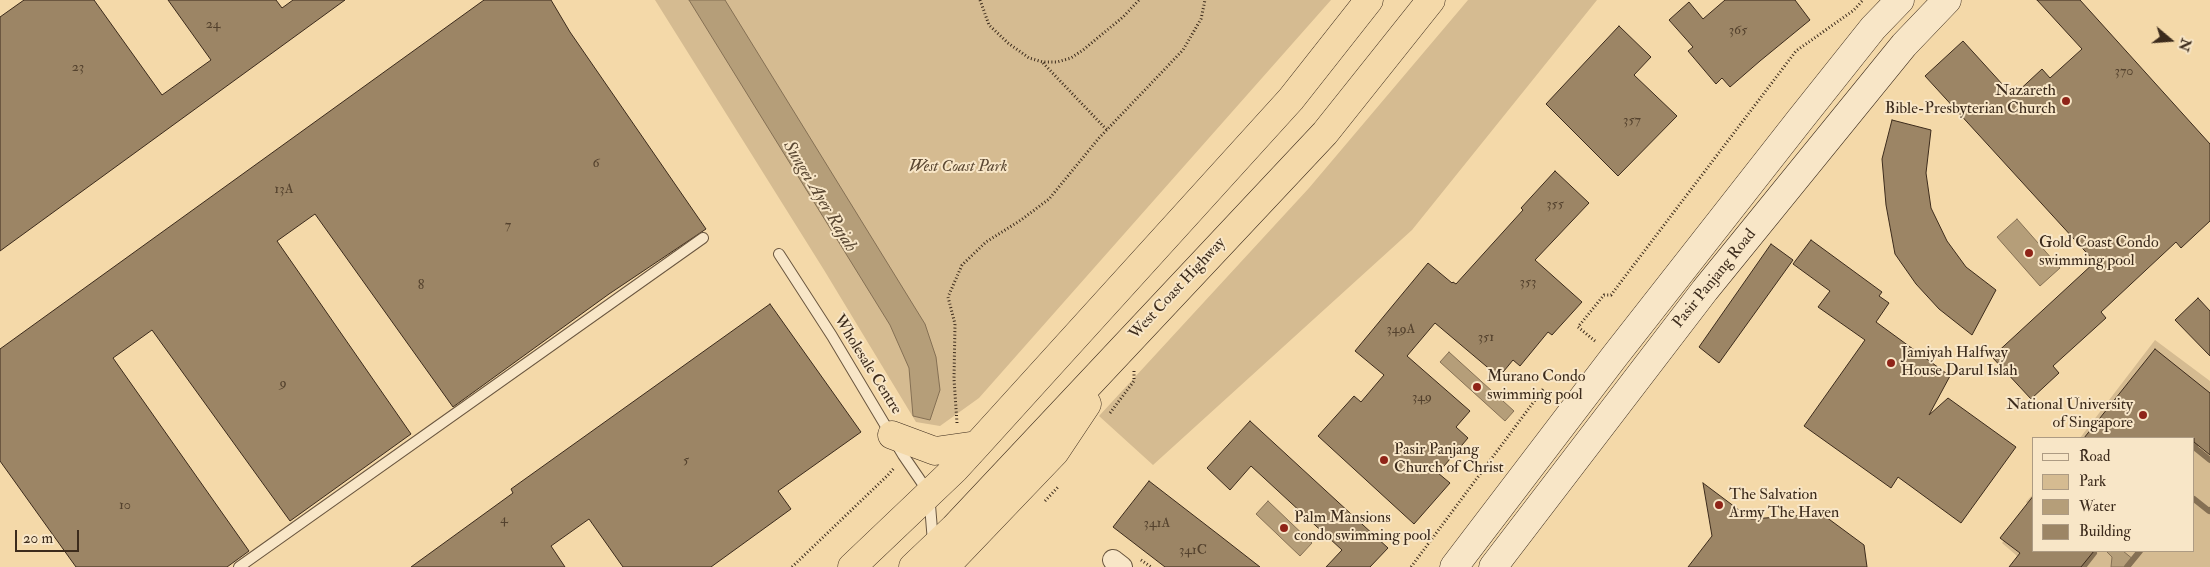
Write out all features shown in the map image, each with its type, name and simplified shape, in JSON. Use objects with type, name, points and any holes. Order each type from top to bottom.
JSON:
[{"type":"highway","points":[[852,567],[977,445],[1291,99],[1369,0]]},
{"type":"highway","name":"West Coast Highway","points":[[913,567],[939,557],[960,521],[1324,133],[1431,0]]},
{"type":"highway","points":[[898,445],[935,451],[977,445]]},
{"type":"main road","name":"Pasir Panjang Road","points":[[1493,567],[1625,368],[1842,67],[1873,28],[1900,0]]},
{"type":"main road","name":"Pasir Panjang Road","points":[[1454,567],[1625,368],[1705,290],[1904,45],[1948,0]]},
{"type":"lane","points":[[239,567],[703,238]]},
{"type":"lane","name":"Wholesale Centre","points":[[779,254],[929,493]]},
{"type":"lane","points":[[929,493],[939,557]]},
{"type":"path","points":[[980,0],[989,25],[1008,43],[1029,58],[1043,62],[1057,62],[1071,58],[1123,17],[1138,0]]},
{"type":"path","points":[[957,423],[954,379],[956,324],[948,298],[962,265],[986,242],[1021,220],[1049,199],[1107,130],[1183,50],[1201,19],[1205,0]]},
{"type":"path","points":[[1625,368],[1578,327],[1604,295],[1611,295],[1796,51],[1854,10],[1863,0]]},
{"type":"path","points":[[1043,62],[1107,130]]},
{"type":"path","points":[[1411,567],[1544,388]]},
{"type":"path","points":[[792,567],[888,476],[898,445]]},
{"type":"green space","name":"West Coast Park","points":[[655,0],[1331,0],[979,398],[940,426],[916,422],[824,270]]},
{"type":"green space","points":[[1468,0],[1597,0],[1412,230],[1153,465],[1099,416],[1309,188]]},
{"type":"green space","name":"National University of Singapore","points":[[2155,340],[2210,381],[2210,567],[2030,567],[2002,543],[2030,506],[2026,502],[2032,495],[2032,552],[2195,552],[2195,437],[2081,437]]},
{"type":"water","name":"Sungei Ayer Rajah","points":[[689,0],[725,0],[925,324],[936,357],[940,390],[930,420],[913,416],[909,368],[890,325]]},
{"type":"water","name":"Gold Coast Condo swimming pool","points":[[2017,219],[2060,268],[2040,286],[1997,237]]},
{"type":"water","name":"Murano Condo swimming pool","points":[[1449,352],[1514,411],[1505,421],[1440,362]]},
{"type":"water","name":"Palm Mansions condo swimming pool","points":[[1268,501],[1312,543],[1300,556],[1256,514]]},
{"type":"water","points":[[2107,552],[2124,552],[2134,560],[2130,567],[2111,567],[2112,557]]},
{"type":"building","points":[[24,0],[94,0],[162,95],[211,60],[168,0],[276,0],[282,8],[293,0],[345,0],[0,251],[0,17]]},
{"type":"building","points":[[484,0],[551,0],[570,32],[706,229],[609,294],[453,407],[315,214],[277,241],[411,434],[290,521],[152,330],[113,358],[249,551],[227,567],[76,567],[0,461],[0,349]]},
{"type":"building","points":[[1725,0],[1795,0],[1810,20],[1730,87],[1722,78],[1716,84],[1688,51],[1693,47],[1669,20],[1689,2],[1703,19]]},
{"type":"building","points":[[2037,0],[2080,0],[2210,144],[2210,221],[2181,248],[2176,242],[2101,312],[2106,318],[2053,366],[2059,373],[2031,399],[1992,357],[2095,262],[1925,76],[1963,41],[2013,96],[2042,69],[2050,78],[2082,49]]},
{"type":"building","points":[[1619,26],[1651,57],[1634,75],[1677,116],[1618,176],[1546,104]]},
{"type":"building","points":[[1892,120],[1931,130],[1926,173],[1931,208],[1947,241],[1966,267],[1996,290],[1972,335],[1939,309],[1916,284],[1895,254],[1886,205],[1882,159]]},
{"type":"building","points":[[1555,171],[1589,203],[1535,260],[1582,302],[1552,335],[1548,332],[1520,366],[1513,360],[1499,377],[1435,323],[1407,356],[1470,411],[1456,427],[1468,438],[1438,473],[1450,483],[1414,524],[1318,436],[1354,396],[1361,402],[1384,375],[1355,351],[1428,263],[1452,283],[1456,284],[1523,210],[1521,208]]},
{"type":"building","name":"Jamiyah Halfway House Darul Islah","points":[[1811,240],[1882,292],[1879,296],[1889,303],[1876,322],[1950,376],[1929,415],[1948,398],[2016,447],[1961,523],[1898,477],[1891,488],[1804,426],[1865,340],[1818,307],[1830,291],[1793,264]]},
{"type":"building","points":[[1771,244],[1793,260],[1719,363],[1699,347]]},
{"type":"building","points":[[2198,298],[2210,311],[2210,356],[2175,320]]},
{"type":"building","points":[[770,304],[861,432],[778,491],[791,509],[711,567],[623,567],[589,519],[551,546],[565,567],[411,567],[513,493],[511,489]]},
{"type":"building","points":[[2155,349],[2210,393],[2210,455],[2195,443],[2195,437],[2085,437]]},
{"type":"building","points":[[1250,421],[1388,548],[1370,567],[1326,567],[1342,550],[1251,466],[1230,490],[1207,468]]},
{"type":"building","points":[[1149,481],[1260,567],[1165,567],[1113,527]]},
{"type":"building","name":"The Salvation Army The Haven","points":[[1703,483],[1751,519],[1822,514],[1864,545],[1867,567],[1688,567],[1712,536]]},
{"type":"building","points":[[2032,498],[2032,552],[2093,552],[2081,567],[2009,567],[2020,553],[2000,538]]},
{"type":"waterway","points":[[2195,446],[2210,427]]},
{"type":"waterway","points":[[2195,448],[2210,460]]},
{"type":"waterway","points":[[2195,500],[2210,510]]},
{"type":"waterway","points":[[2083,567],[2094,553],[2092,552]]},
{"type":"waterway","points":[[2127,567],[2139,552]]},
{"type":"place","name":"Nazareth Bible-Presbyterian Church","points":[[2066,101]]},
{"type":"place","name":"Gold Coast Condo swimming pool","points":[[2029,253]]},
{"type":"place","name":"Jamiyah Halfway House Darul Islah","points":[[1891,363]]},
{"type":"place","name":"Murano Condo swimming pool","points":[[1477,387]]},
{"type":"place","name":"National University of Singapore","points":[[2143,415]]},
{"type":"place","name":"Pasir Panjang Church of Christ","points":[[1384,460]]},
{"type":"place","name":"The Salvation Army The Haven","points":[[1719,505]]},
{"type":"place","name":"Palm Mansions condo swimming pool","points":[[1284,528]]}]
